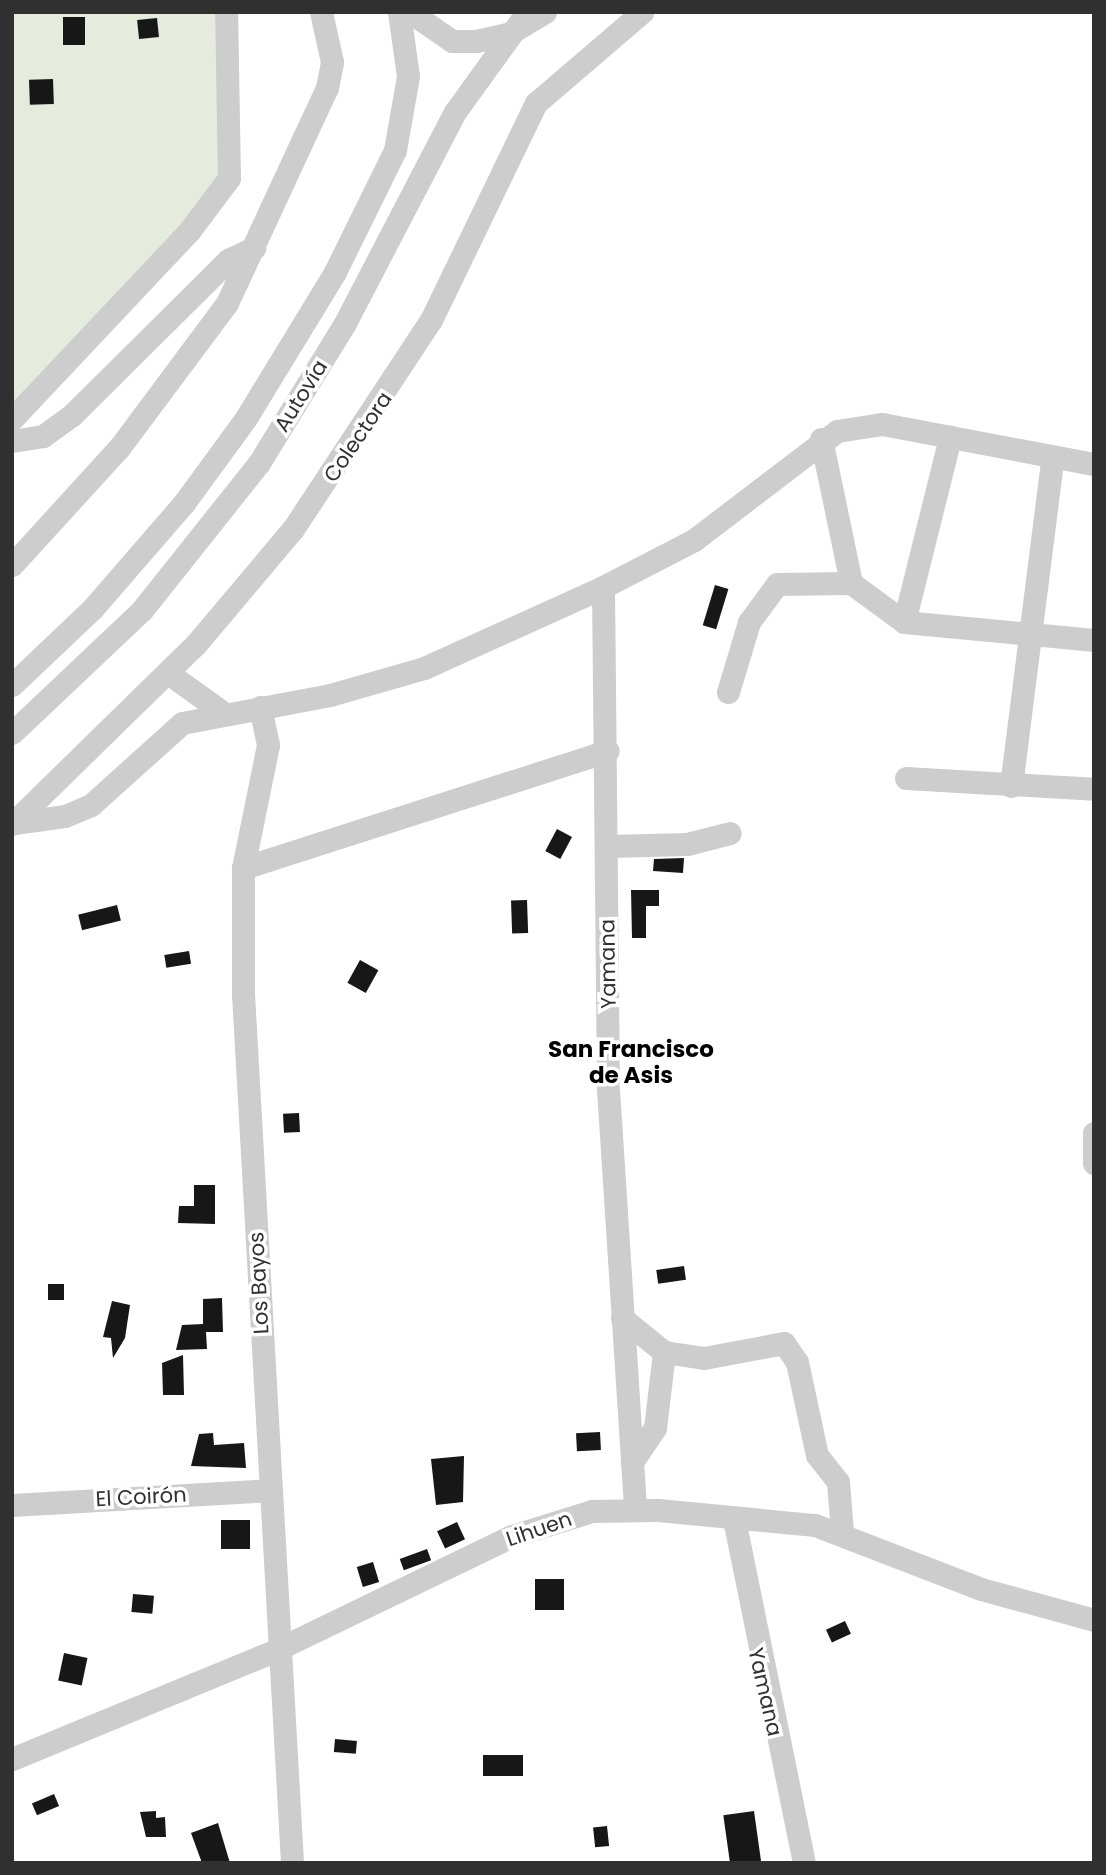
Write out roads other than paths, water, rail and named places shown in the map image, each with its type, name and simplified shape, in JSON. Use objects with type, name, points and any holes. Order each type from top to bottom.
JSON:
[{"type":"street","points":[[12,419],[208,209],[234,167],[226,12]]},
{"type":"street","points":[[12,565],[155,404],[227,303],[327,88],[332,62],[321,12]]},
{"type":"street","name":"Autovía","points":[[12,685],[93,608],[184,503],[246,418],[335,272],[395,150],[408,76],[399,12]]},
{"type":"street","points":[[410,12],[452,41],[510,33],[545,12]]},
{"type":"street","name":"Autovía","points":[[12,733],[142,610],[259,463],[344,326],[455,112],[527,12]]},
{"type":"street","name":"Colectora","points":[[13,823],[168,673],[293,529],[392,387],[457,270],[536,103],[642,12]]},
{"type":"street","points":[[12,441],[43,436],[72,415],[228,260],[254,248]]},
{"type":"street","points":[[13,823],[65,816],[92,804],[162,735],[225,714],[424,668],[603,587],[694,540],[821,439],[882,424],[950,436],[1052,460],[1094,464]]},
{"type":"street","points":[[904,622],[950,436]]},
{"type":"street","points":[[821,439],[851,583]]},
{"type":"street","points":[[1011,786],[1028,632],[1052,460]]},
{"type":"street","points":[[728,692],[749,622],[777,584],[851,583],[904,622],[1094,640]]},
{"type":"street","name":"Yamana","points":[[603,587],[609,846],[608,1089],[635,1509]]},
{"type":"street","points":[[168,673],[225,714]]},
{"type":"street","name":"Los Bayos","points":[[260,707],[268,745],[243,868],[243,994],[276,1650],[292,1863]]},
{"type":"street","points":[[243,868],[608,751]]},
{"type":"street","points":[[906,778],[1094,789]]},
{"type":"street","points":[[609,846],[687,844],[730,833]]},
{"type":"street","points":[[1094,1133],[1094,1163]]},
{"type":"street","points":[[622,1318],[664,1352],[704,1358],[784,1343],[794,1354],[817,1455],[838,1482],[842,1532]]},
{"type":"street","points":[[632,1462],[655,1428],[664,1352]]},
{"type":"street","name":"El Coirón","points":[[12,1505],[270,1490]]},
{"type":"street","name":"Lihuen","points":[[12,1759],[276,1650],[512,1536],[592,1511],[635,1509],[842,1532],[981,1589],[1094,1620]]},
{"type":"street","name":"Yamana","points":[[734,1519],[804,1863]]},
{"type":"district","name":"San Francisco de Asis","points":[[631,1062]]}]
